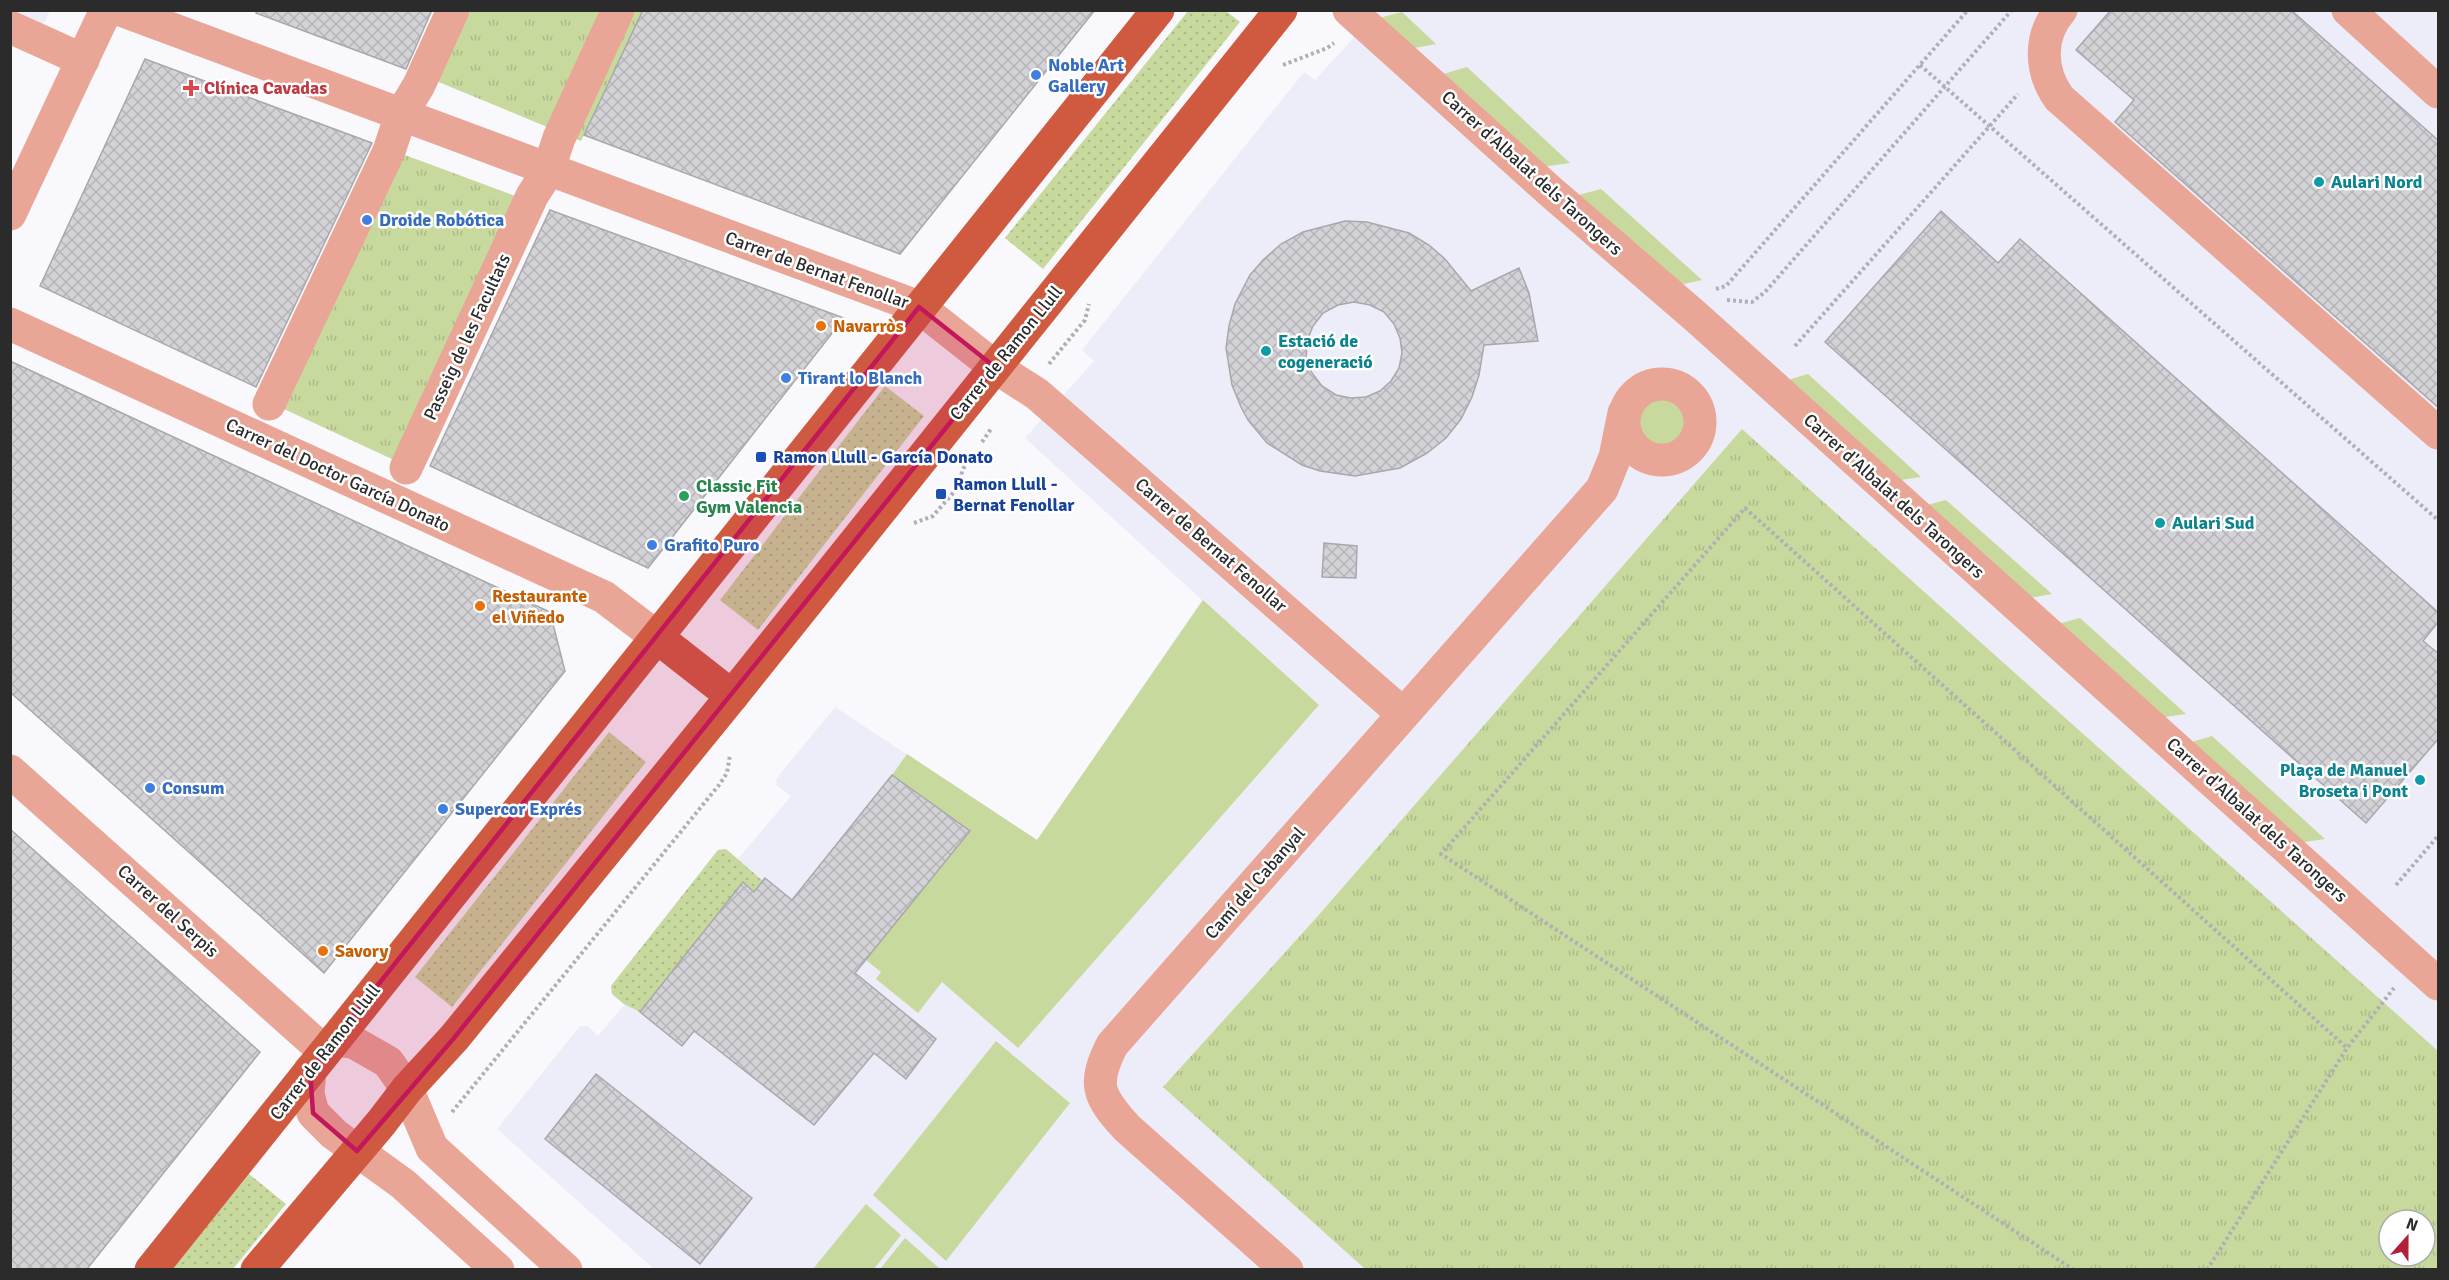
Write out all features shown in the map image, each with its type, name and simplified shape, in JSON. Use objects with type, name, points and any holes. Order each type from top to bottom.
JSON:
[{"type":"main road","name":"Carrer de Ramon Llull","points":[[151,1269],[1158,10]]},
{"type":"main road","name":"Carrer de Ramon Llull","points":[[257,1269],[407,1089],[454,1038],[732,696],[1281,10]]},
{"type":"main road","points":[[658,638],[732,696]]},
{"type":"street","points":[[10,214],[106,10]]},
{"type":"street","name":"Carrer de Bernat Fenollar","points":[[121,10],[548,171],[919,307],[995,367],[1029,388],[1403,714]]},
{"type":"street","points":[[269,404],[389,151],[401,115],[419,85],[453,10]]},
{"type":"street","name":"Passeig de les Facultats","points":[[406,468],[532,196],[548,171],[559,138],[618,10]]},
{"type":"street","name":"Carrer d'Albalat dels Tarongers","points":[[1349,10],[1551,192],[1695,316],[2439,984]]},
{"type":"street","points":[[2061,10],[2049,28],[2044,41],[2045,64],[2050,86],[2059,98],[2439,433]]},
{"type":"street","points":[[2348,10],[2439,92]]},
{"type":"street","points":[[10,27],[83,60]]},
{"type":"street","name":"Carrer del Doctor García Donato","points":[[10,324],[604,597],[658,638]]},
{"type":"street","points":[[1663,383],[1676,386],[1687,393],[1695,402],[1700,414],[1697,438],[1690,448],[1617,480],[1602,489],[1616,457],[1624,413],[1629,401],[1638,391],[1650,385],[1663,383]]},
{"type":"street","points":[[1624,413],[1627,439],[1635,449],[1657,460],[1669,459]]},
{"type":"street","name":"Camí del Cabanyal","points":[[1287,1269],[1127,1128],[1110,1110],[1099,1088],[1101,1066],[1112,1046],[1602,489]]},
{"type":"street","name":"Carrer del Serpis","points":[[10,771],[323,1054],[352,1042],[388,1062],[407,1089],[432,1148],[566,1269]]},
{"type":"street","points":[[323,1054],[308,1094],[313,1113],[334,1134],[403,1184],[498,1269]]},
{"type":"path","points":[[1726,286],[1968,10]]},
{"type":"path","points":[[1695,316],[1706,306],[1718,301],[1752,302],[1765,292],[2012,10]]},
{"type":"path","points":[[1281,66],[1328,48],[1334,43]]},
{"type":"path","points":[[1795,346],[2045,64]]},
{"type":"path","points":[[1920,65],[2439,520]]},
{"type":"path","points":[[1029,388],[1085,320],[1089,312],[1089,301]]},
{"type":"path","points":[[976,450],[990,433],[992,425]]},
{"type":"path","points":[[907,526],[933,516],[960,485],[965,463],[970,457]]},
{"type":"path","points":[[2074,1269],[1441,854],[1746,508],[2347,1048]]},
{"type":"path","points":[[432,1148],[442,1136],[448,1118],[718,785],[727,773],[730,752]]},
{"type":"path","points":[[2396,885],[2439,836]]},
{"type":"path","points":[[2207,1269],[2347,1048],[2399,982]]},
{"type":"highlighted area","points":[[919,307],[995,367],[454,1038],[357,1151],[313,1113],[310,1070]]},
{"type":"shaded area","points":[[13,11],[50,11],[43,25]]},
{"type":"shaded area","points":[[1378,11],[2438,11],[2438,1269],[654,1269],[497,1129],[580,1026],[588,1026],[598,1036],[624,1005],[612,994],[611,986],[718,850],[726,849],[738,859],[791,796],[777,786],[776,779],[835,707],[1037,840],[1202,600],[1025,438],[1094,361],[1082,350],[1304,72],[1315,80]]},
{"type":"green space","points":[[452,11],[643,11],[581,141],[424,76]]},
{"type":"green space","points":[[1188,11],[1226,11],[1240,22],[1043,269],[1005,238]]},
{"type":"green space","points":[[1402,12],[1436,44],[1409,49],[1375,19]]},
{"type":"green space","points":[[1467,67],[1570,163],[1542,167],[1440,75]]},
{"type":"green space","points":[[378,145],[545,207],[420,472],[260,398]]},
{"type":"green space","points":[[1601,189],[1702,280],[1675,286],[1575,196]]},
{"type":"green space","points":[[1808,374],[1921,477],[1894,481],[1781,382]]},
{"type":"green space","points":[[885,386],[924,416],[758,630],[720,600]]},
{"type":"green space","points":[[1663,395],[1673,397],[1682,403],[1688,412],[1690,422],[1688,432],[1682,441],[1673,447],[1663,449],[1653,447],[1644,441],[1638,432],[1636,422],[1638,412],[1644,403],[1653,397]]},
{"type":"green space","points":[[1742,429],[2438,1051],[2438,1269],[1365,1269],[1163,1087],[1317,917]]},
{"type":"green space","points":[[1946,500],[2052,594],[2024,599],[1920,507]]},
{"type":"green space","points":[[1203,600],[1319,705],[1018,1048],[942,982],[918,1013],[876,979],[881,972],[866,960],[970,831],[892,775],[907,754],[1037,840]]},
{"type":"green space","points":[[2080,618],[2186,714],[2158,718],[2054,625]]},
{"type":"green space","points":[[609,732],[646,762],[452,1007],[415,977]]},
{"type":"green space","points":[[2212,736],[2325,839],[2297,843],[2185,744]]},
{"type":"green space","points":[[726,849],[763,881],[754,892],[743,883],[640,1012],[624,1004],[612,994],[611,986],[718,850]]},
{"type":"green space","points":[[996,1041],[1070,1103],[946,1261],[873,1195]]},
{"type":"green space","points":[[249,1174],[286,1204],[233,1269],[171,1270]]},
{"type":"green space","points":[[866,1204],[901,1235],[874,1269],[813,1269]]},
{"type":"green space","points":[[905,1238],[940,1269],[880,1269]]},
{"type":"building","points":[[257,10],[432,10],[406,69],[256,13]]},
{"type":"building","points":[[643,10],[1095,10],[900,254],[584,135]]},
{"type":"building","name":"Aulari Nord","points":[[2111,10],[2291,10],[2439,141],[2439,408],[2115,122],[2134,100],[2076,50]]},
{"type":"building","points":[[145,59],[372,143],[256,387],[40,286]]},
{"type":"building","points":[[550,210],[844,318],[648,568],[430,466]]},
{"type":"building","name":"Aulari Sud","points":[[1941,211],[1998,263],[2020,239],[2439,613],[2439,621],[2423,641],[2439,654],[2439,738],[2366,823],[1825,342]]},
{"type":"building","name":"Estació de cogeneració","points":[[1345,221],[1367,222],[1409,233],[1429,245],[1445,259],[1471,291],[1519,268],[1529,293],[1538,341],[1484,345],[1479,375],[1472,397],[1461,419],[1446,438],[1427,453],[1400,468],[1355,476],[1320,471],[1302,465],[1267,443],[1248,420],[1232,385],[1226,348],[1235,304],[1250,275],[1281,244],[1303,232]],"holes":[[[1354,302],[1370,305],[1384,312],[1394,324],[1400,338],[1402,353],[1399,368],[1391,381],[1380,391],[1366,397],[1351,398],[1336,395],[1322,386],[1312,373],[1306,358],[1307,341],[1313,326],[1323,313],[1338,305]]]},
{"type":"building","points":[[10,361],[550,612],[565,671],[324,973],[10,692]]},
{"type":"building","points":[[1324,543],[1357,546],[1356,578],[1322,577]]},
{"type":"building","points":[[892,775],[970,831],[855,973],[936,1039],[906,1079],[874,1053],[814,1125],[694,1031],[682,1046],[640,1012],[743,882],[754,892],[765,878],[792,900]]},
{"type":"building","points":[[10,829],[260,1052],[87,1269],[10,1269]]},
{"type":"building","points":[[596,1074],[752,1198],[700,1264],[545,1139]]},
{"type":"place","name":"Noble Art Gallery","points":[[1036,75]]},
{"type":"place","name":"Clínica Cavadas","points":[[191,88]]},
{"type":"place","name":"Aulari Nord","points":[[2319,182]]},
{"type":"place","name":"Droide Robótica","points":[[367,220]]},
{"type":"place","name":"Navarròs","points":[[821,326]]},
{"type":"place","name":"Estació de cogeneració","points":[[1266,351]]},
{"type":"place","name":"Tirant lo Blanch","points":[[786,378]]},
{"type":"place","name":"Ramon Llull - García Donato","points":[[761,457]]},
{"type":"place","name":"Ramon Llull - Bernat Fenollar","points":[[941,494]]},
{"type":"place","name":"Classic Fit Gym Valencia","points":[[684,496]]},
{"type":"place","name":"Aulari Sud","points":[[2160,523]]},
{"type":"place","name":"Grafito Puro","points":[[652,545]]},
{"type":"place","name":"Restaurante el Viñedo","points":[[480,606]]},
{"type":"place","name":"Plaça de Manuel Broseta i Pont","points":[[2420,780]]},
{"type":"place","name":"Consum","points":[[150,788]]},
{"type":"place","name":"Supercor Exprés","points":[[443,809]]},
{"type":"place","name":"Savory","points":[[323,951]]}]
